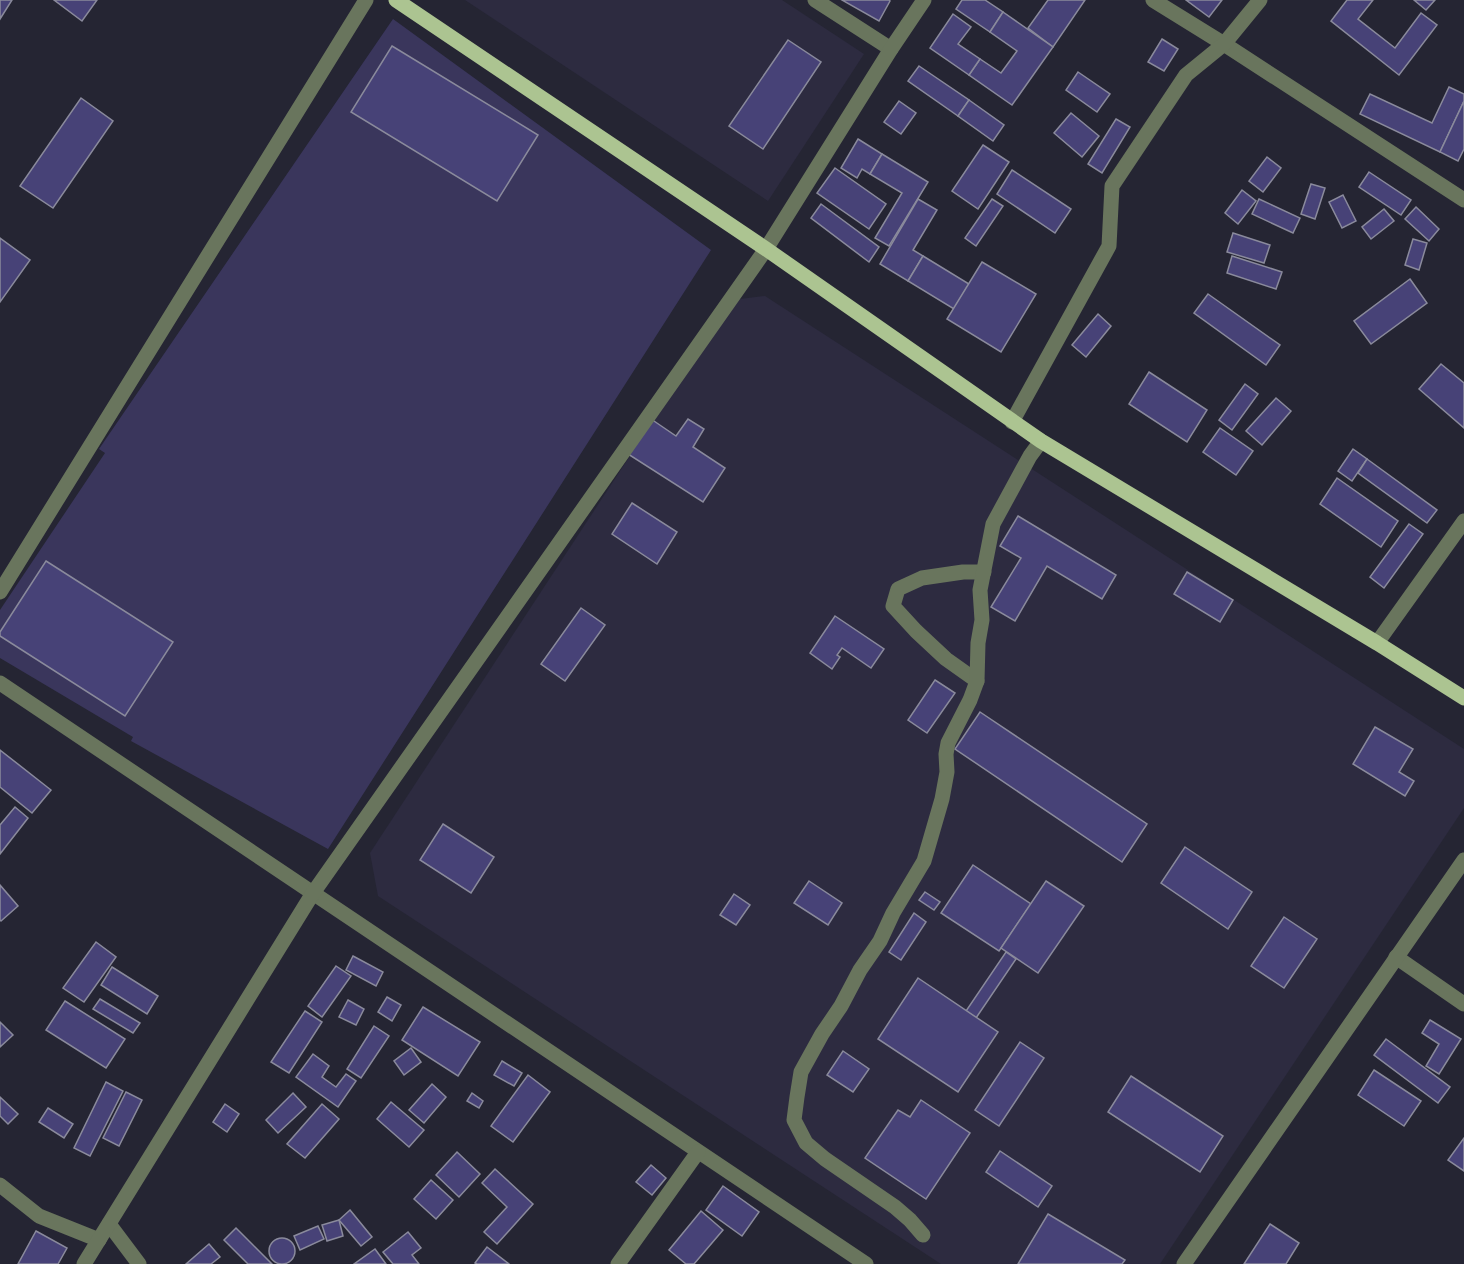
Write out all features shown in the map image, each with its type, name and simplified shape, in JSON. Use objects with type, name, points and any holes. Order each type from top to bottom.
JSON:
[{"type":"main road","points":[[396,0],[766,249],[1041,441],[1377,643],[1464,698]]},
{"type":"street","points":[[0,592],[366,0]]},
{"type":"street","points":[[815,0],[891,50]]},
{"type":"street","points":[[84,1264],[313,893],[766,249],[924,0]]},
{"type":"street","points":[[1153,0],[1464,200]]},
{"type":"street","points":[[1012,422],[1109,246],[1112,186],[1186,75],[1224,44],[1260,0]]},
{"type":"street","points":[[923,1235],[910,1220],[825,1159],[807,1143],[794,1120],[801,1072],[924,861],[942,799],[947,772],[948,744],[977,681],[978,643],[982,620],[980,590],[993,524],[1030,456],[1041,441]]},
{"type":"street","points":[[1377,643],[1464,521]]},
{"type":"street","points":[[977,681],[946,659],[893,606],[898,589],[922,578],[963,572],[984,572]]},
{"type":"street","points":[[0,683],[866,1264]]},
{"type":"street","points":[[1184,1264],[1464,860]]},
{"type":"street","points":[[1396,957],[1464,1004]]},
{"type":"street","points":[[618,1264],[699,1152]]},
{"type":"street","points":[[0,1185],[39,1216],[99,1240]]},
{"type":"street","points":[[109,1224],[139,1264]]},
{"type":"shaded area","points":[[465,0],[782,0],[864,54],[768,201]]},
{"type":"shaded area","points":[[393,19],[711,250],[328,849],[131,741],[133,737],[0,658],[0,610],[105,453],[99,449]]},
{"type":"shaded area","points":[[765,296],[1464,749],[1464,808],[1160,1264],[941,1264],[378,896],[370,853],[732,300]]},
{"type":"building","points":[[0,0],[12,0],[0,19]]},
{"type":"building","points":[[54,0],[97,0],[82,21]]},
{"type":"building","points":[[842,0],[889,0],[890,1],[879,21]]},
{"type":"building","points":[[962,0],[985,0],[1003,12],[990,32],[956,9]]},
{"type":"building","points":[[1048,0],[1085,0],[1053,47],[1028,28]]},
{"type":"building","points":[[1186,0],[1222,0],[1209,17]]},
{"type":"building","points":[[1347,0],[1373,0],[1358,19],[1395,48],[1421,13],[1437,25],[1399,75],[1331,21]]},
{"type":"building","points":[[1414,0],[1435,0],[1426,10]]},
{"type":"building","points":[[1003,12],[1053,47],[1012,105],[969,75],[980,59],[1001,73],[1017,51],[990,32]]},
{"type":"building","points":[[953,14],[971,27],[958,44],[980,59],[969,75],[930,48]]},
{"type":"building","points":[[1162,39],[1178,49],[1164,71],[1148,62]]},
{"type":"building","points":[[788,40],[821,62],[763,149],[729,126]]},
{"type":"building","points":[[392,46],[538,135],[497,201],[351,112]]},
{"type":"building","points":[[919,66],[969,100],[958,116],[908,81]]},
{"type":"building","points":[[1078,72],[1110,94],[1097,112],[1066,90]]},
{"type":"building","points":[[1449,87],[1464,94],[1464,101],[1440,152],[1360,114],[1370,94],[1432,123]]},
{"type":"building","points":[[81,98],[113,121],[53,208],[20,186]]},
{"type":"building","points":[[969,100],[1004,125],[993,141],[958,116]]},
{"type":"building","points":[[899,101],[916,113],[901,134],[884,122]]},
{"type":"building","points":[[1464,101],[1464,149],[1458,161],[1440,152]]},
{"type":"building","points":[[1071,113],[1099,136],[1082,157],[1054,133]]},
{"type":"building","points":[[1116,119],[1130,127],[1102,173],[1088,164]]},
{"type":"building","points":[[858,139],[882,154],[870,174],[862,169],[857,178],[841,168]]},
{"type":"building","points":[[983,145],[1009,162],[978,209],[952,191]]},
{"type":"building","points":[[882,154],[928,182],[889,246],[875,238],[902,193],[870,174]]},
{"type":"building","points":[[1267,157],[1281,168],[1263,192],[1249,181]]},
{"type":"building","points":[[835,168],[886,204],[869,229],[817,193]]},
{"type":"building","points":[[1012,170],[1071,209],[1055,233],[997,194]]},
{"type":"building","points":[[1369,172],[1411,200],[1401,215],[1359,187]]},
{"type":"building","points":[[1311,184],[1325,188],[1315,219],[1301,214]]},
{"type":"building","points":[[1242,190],[1256,201],[1238,224],[1225,213]]},
{"type":"building","points":[[1343,195],[1356,221],[1342,228],[1329,202]]},
{"type":"building","points":[[918,199],[937,210],[913,250],[923,256],[908,281],[880,264]]},
{"type":"building","points":[[992,199],[1003,206],[976,246],[965,238]]},
{"type":"building","points":[[1259,199],[1300,218],[1293,233],[1252,214]]},
{"type":"building","points":[[821,204],[879,247],[869,262],[811,218]]},
{"type":"building","points":[[1416,207],[1439,229],[1429,241],[1405,219]]},
{"type":"building","points":[[1384,209],[1394,221],[1371,239],[1362,227]]},
{"type":"building","points":[[1233,233],[1270,245],[1264,263],[1227,252]]},
{"type":"building","points":[[0,238],[30,260],[0,302]]},
{"type":"building","points":[[1413,239],[1427,243],[1419,270],[1405,265]]},
{"type":"building","points":[[923,256],[969,284],[954,309],[908,281]]},
{"type":"building","points":[[1232,256],[1282,272],[1276,289],[1227,273]]},
{"type":"building","points":[[982,262],[1036,294],[1001,352],[947,319]]},
{"type":"building","points":[[1410,279],[1427,303],[1371,344],[1354,321]]},
{"type":"building","points":[[1208,294],[1280,345],[1266,365],[1194,313]]},
{"type":"building","points":[[1098,314],[1111,326],[1086,357],[1072,345]]},
{"type":"building","points":[[1441,364],[1464,383],[1464,428],[1419,389]]},
{"type":"building","points":[[1149,372],[1207,410],[1187,442],[1129,404]]},
{"type":"building","points":[[1245,384],[1258,394],[1232,430],[1219,420]]},
{"type":"building","points":[[1276,398],[1291,411],[1262,445],[1246,431]]},
{"type":"building","points":[[651,419],[676,436],[688,419],[704,429],[693,447],[725,468],[703,502],[628,454]]},
{"type":"building","points":[[1220,428],[1253,451],[1236,475],[1203,452]]},
{"type":"building","points":[[1353,449],[1367,459],[1352,481],[1338,471]]},
{"type":"building","points":[[1367,459],[1437,510],[1427,523],[1358,473]]},
{"type":"building","points":[[1337,478],[1398,521],[1381,547],[1320,504]]},
{"type":"building","points":[[632,503],[677,532],[657,564],[612,534]]},
{"type":"building","points":[[1018,516],[1116,575],[1102,599],[1047,566],[1015,621],[991,607],[1021,558],[1000,546]]},
{"type":"building","points":[[1409,524],[1423,534],[1384,588],[1370,577]]},
{"type":"building","points":[[46,561],[173,642],[125,716],[0,636],[0,632]]},
{"type":"building","points":[[1187,572],[1233,600],[1220,622],[1174,594]]},
{"type":"building","points":[[581,608],[605,625],[565,681],[541,664]]},
{"type":"building","points":[[835,616],[884,649],[871,668],[842,648],[837,655],[840,657],[832,669],[810,653]]},
{"type":"building","points":[[935,680],[955,693],[927,733],[908,720]]},
{"type":"building","points":[[980,712],[1147,824],[1122,862],[955,749]]},
{"type":"building","points":[[1375,727],[1413,749],[1399,772],[1414,781],[1405,796],[1353,764]]},
{"type":"building","points":[[0,750],[51,790],[32,813],[0,787]]},
{"type":"building","points":[[15,807],[28,818],[0,854],[0,825]]},
{"type":"building","points":[[443,824],[494,857],[471,893],[420,860]]},
{"type":"building","points":[[1185,847],[1252,892],[1228,929],[1161,883]]},
{"type":"building","points":[[973,865],[1031,904],[999,951],[941,913]]},
{"type":"building","points":[[809,881],[842,903],[828,925],[794,903]]},
{"type":"building","points":[[1046,881],[1084,906],[1038,973],[1001,948]]},
{"type":"building","points":[[0,885],[18,906],[1,921],[0,920]]},
{"type":"building","points":[[925,892],[940,902],[934,910],[919,900]]},
{"type":"building","points":[[734,894],[750,905],[736,925],[720,915]]},
{"type":"building","points":[[914,913],[926,922],[901,960],[889,952]]},
{"type":"building","points":[[1284,917],[1317,939],[1284,988],[1251,966]]},
{"type":"building","points":[[96,942],[116,957],[84,1002],[63,988]]},
{"type":"building","points":[[1006,952],[1016,959],[976,1018],[966,1011]]},
{"type":"building","points":[[353,956],[383,972],[376,986],[346,970]]},
{"type":"building","points":[[336,966],[351,976],[322,1017],[308,1006]]},
{"type":"building","points":[[112,967],[158,996],[147,1014],[101,985]]},
{"type":"building","points":[[918,978],[998,1032],[958,1092],[878,1039]]},
{"type":"building","points":[[387,997],[401,1005],[392,1021],[378,1012]]},
{"type":"building","points":[[100,999],[140,1023],[133,1033],[93,1009]]},
{"type":"building","points":[[348,1000],[364,1009],[356,1025],[339,1017]]},
{"type":"building","points":[[65,1001],[125,1039],[106,1068],[46,1030]]},
{"type":"building","points":[[423,1007],[480,1042],[458,1076],[402,1040]]},
{"type":"building","points":[[305,1011],[322,1022],[289,1073],[271,1062]]},
{"type":"building","points":[[1430,1020],[1461,1039],[1439,1074],[1426,1066],[1439,1044],[1422,1033]]},
{"type":"building","points":[[0,1022],[13,1035],[0,1047]]},
{"type":"building","points":[[374,1026],[389,1036],[361,1078],[347,1069]]},
{"type":"building","points":[[1386,1039],[1450,1087],[1438,1103],[1374,1055]]},
{"type":"building","points":[[1020,1042],[1044,1058],[999,1126],[975,1110]]},
{"type":"building","points":[[411,1048],[421,1062],[404,1075],[394,1061]]},
{"type":"building","points":[[843,1051],[869,1069],[853,1092],[827,1075]]},
{"type":"building","points":[[313,1054],[329,1066],[322,1077],[336,1087],[346,1074],[356,1081],[338,1107],[296,1077]]},
{"type":"building","points":[[502,1061],[522,1073],[514,1086],[494,1075]]},
{"type":"building","points":[[1374,1070],[1421,1101],[1404,1126],[1358,1095]]},
{"type":"building","points":[[528,1075],[550,1092],[513,1142],[491,1126]]},
{"type":"building","points":[[1131,1076],[1223,1136],[1200,1172],[1108,1112]]},
{"type":"building","points":[[106,1082],[123,1091],[90,1156],[74,1148]]},
{"type":"building","points":[[432,1084],[446,1097],[424,1123],[409,1110]]},
{"type":"building","points":[[126,1092],[142,1100],[119,1146],[103,1138]]},
{"type":"building","points":[[293,1093],[306,1107],[278,1133],[266,1120]]},
{"type":"building","points":[[472,1093],[483,1101],[479,1108],[467,1101]]},
{"type":"building","points":[[0,1097],[18,1114],[8,1124],[0,1116]]},
{"type":"building","points":[[921,1100],[970,1133],[926,1199],[865,1158],[898,1110],[910,1117]]},
{"type":"building","points":[[391,1102],[424,1130],[409,1147],[377,1119]]},
{"type":"building","points":[[225,1104],[239,1114],[227,1132],[213,1122]]},
{"type":"building","points":[[322,1104],[339,1119],[305,1158],[287,1144]]},
{"type":"building","points":[[48,1108],[73,1124],[64,1138],[39,1122]]},
{"type":"building","points":[[1464,1138],[1464,1171],[1448,1160]]},
{"type":"building","points":[[1000,1151],[1052,1186],[1038,1207],[986,1172]]},
{"type":"building","points":[[457,1152],[480,1174],[459,1197],[436,1175]]},
{"type":"building","points":[[651,1165],[666,1178],[652,1195],[636,1182]]},
{"type":"building","points":[[495,1169],[533,1204],[497,1244],[484,1232],[507,1207],[482,1183]]},
{"type":"building","points":[[431,1180],[453,1200],[436,1219],[414,1199]]},
{"type":"building","points":[[723,1186],[759,1212],[742,1236],[706,1210]]},
{"type":"building","points":[[350,1210],[372,1237],[361,1246],[339,1220]]},
{"type":"building","points":[[701,1211],[723,1230],[694,1264],[686,1264],[669,1250]]},
{"type":"building","points":[[1048,1214],[1125,1260],[1122,1264],[1018,1264]]},
{"type":"building","points":[[339,1220],[343,1236],[327,1241],[322,1225]]},
{"type":"building","points":[[1270,1224],[1299,1243],[1286,1264],[1244,1264]]},
{"type":"building","points":[[318,1226],[324,1239],[300,1250],[294,1236]]},
{"type":"building","points":[[236,1228],[272,1264],[248,1264],[224,1240]]},
{"type":"building","points":[[36,1231],[67,1248],[58,1264],[18,1264]]},
{"type":"building","points":[[408,1232],[421,1248],[412,1255],[419,1264],[393,1264],[383,1252]]},
{"type":"building","points":[[282,1238],[291,1242],[295,1251],[291,1260],[282,1264],[273,1260],[269,1251],[273,1242]]},
{"type":"building","points":[[209,1244],[220,1257],[211,1264],[186,1264]]},
{"type":"building","points":[[487,1247],[509,1264],[475,1263]]},
{"type":"building","points":[[375,1249],[386,1264],[354,1264]]}]
